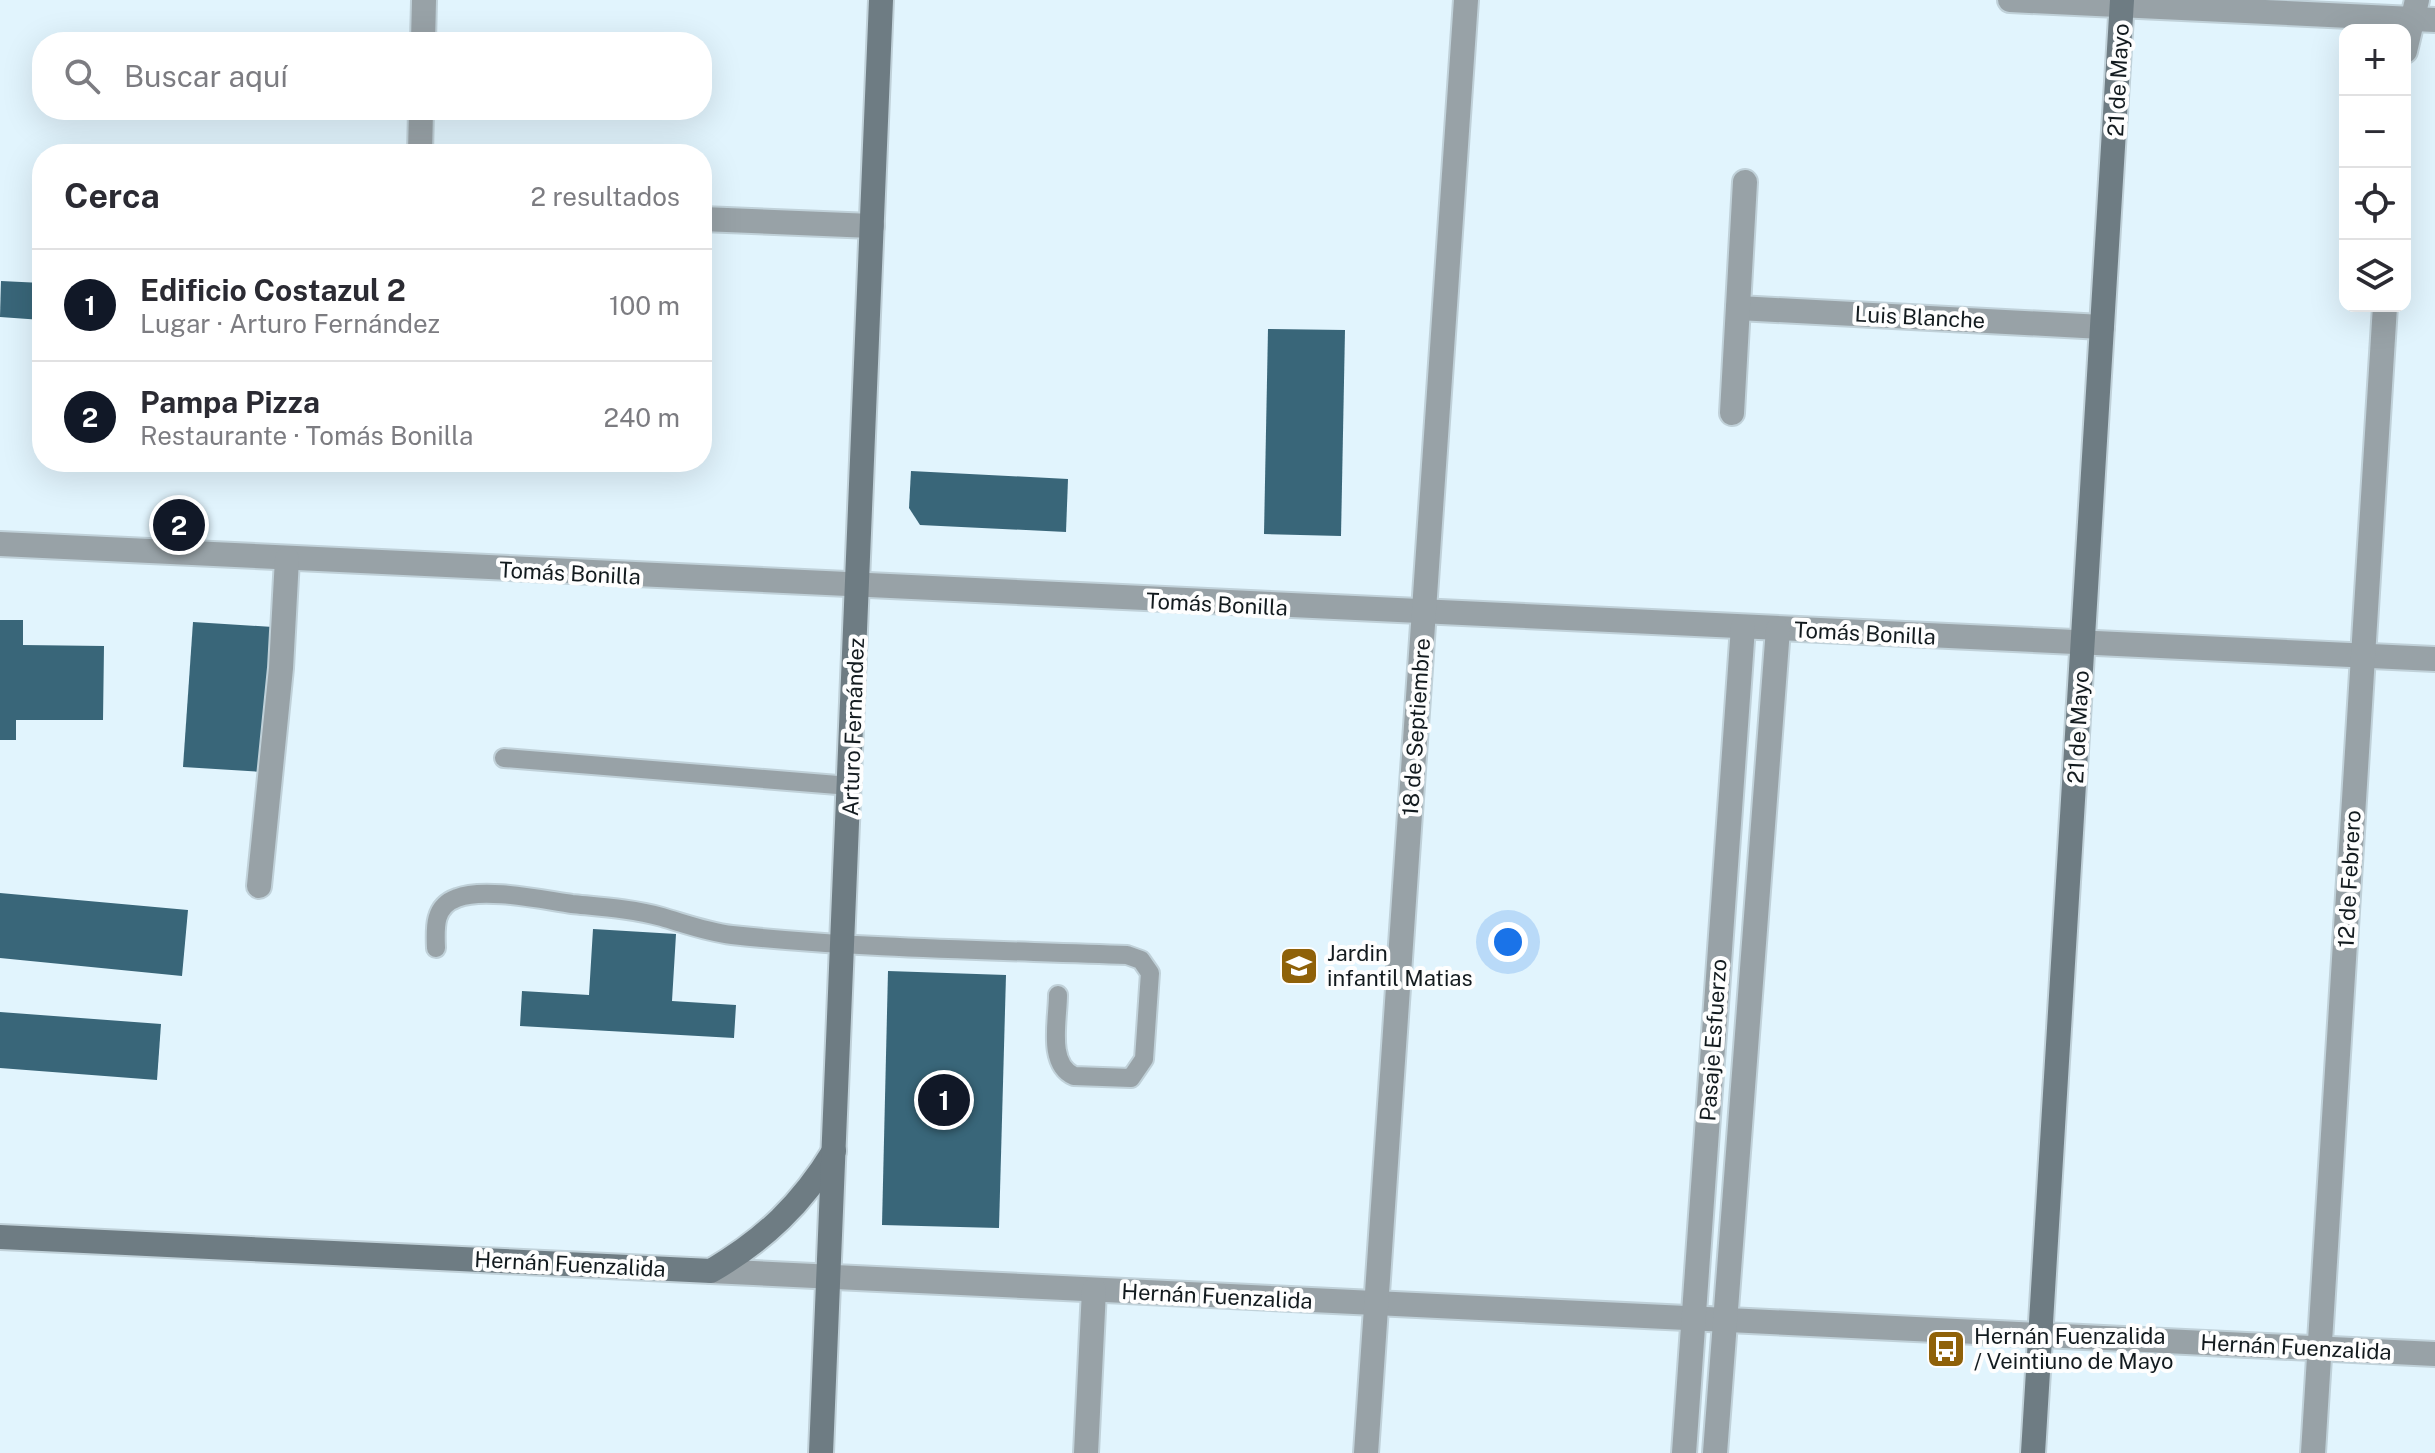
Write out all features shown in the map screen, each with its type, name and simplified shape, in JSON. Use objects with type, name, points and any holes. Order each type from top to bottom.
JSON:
[{"type":"main road","name":"Arturo Fernández","points":[[821,1453],[881,0]]},
{"type":"main road","name":"21 de Mayo","points":[[2033,1453],[2122,3]]},
{"type":"main road","points":[[711,1271],[777,1226],[806,1193],[835,1149]]},
{"type":"main road","name":"Hernán Fuenzalida","points":[[0,1237],[711,1271]]},
{"type":"street","points":[[423,32],[424,0]]},
{"type":"street","name":"18 de Septiembre","points":[[1366,1453],[1466,0]]},
{"type":"street","points":[[2010,0],[2422,13],[2411,38]]},
{"type":"street","points":[[420,144],[421,120]]},
{"type":"street","points":[[1732,413],[1745,182]]},
{"type":"street","points":[[712,219],[872,226]]},
{"type":"street","name":"Luis Blanche","points":[[1738,308],[2102,327]]},
{"type":"street","name":"12 de Febrero","points":[[2313,1453],[2322,1348],[2385,312]]},
{"type":"street","name":"Tomás Bonilla","points":[[0,544],[858,587],[2435,659]]},
{"type":"street","points":[[259,886],[281,668],[287,559]]},
{"type":"street","name":"Pasaje Esfuerzo","points":[[1684,1453],[1743,627]]},
{"type":"street","name":"Pasaje Esfuerzo","points":[[1715,1453],[1778,629]]},
{"type":"street","name":"Hernán Fuenzalida","points":[[711,1271],[2435,1354]]},
{"type":"street","points":[[1086,1453],[1094,1290]]},
{"type":"lane","points":[[504,758],[850,786]]},
{"type":"lane","points":[[436,948],[434,923],[445,904],[460,896],[499,896],[625,909],[664,917],[693,929],[729,935],[844,945],[1127,955],[1141,960],[1150,973],[1144,1059],[1131,1078],[1074,1076],[1065,1072],[1057,1062],[1058,995]]},
{"type":"building","points":[[1,281],[32,283],[32,319],[0,317]]},
{"type":"building","points":[[1268,329],[1345,330],[1341,536],[1264,534]]},
{"type":"building","points":[[911,471],[1068,479],[1066,532],[920,525],[909,508]]},
{"type":"building","points":[[0,620],[23,620],[23,645],[104,646],[103,720],[16,720],[16,740],[0,740]]},
{"type":"building","points":[[193,622],[273,627],[263,772],[183,767]]},
{"type":"building","points":[[0,893],[188,910],[182,976],[0,958]]},
{"type":"building","points":[[593,929],[676,934],[672,1001],[736,1005],[734,1038],[520,1026],[522,991],[589,995]]},
{"type":"building","points":[[888,971],[1006,975],[999,1228],[882,1225]]},
{"type":"building","points":[[0,1012],[161,1024],[157,1080],[0,1068]]},
{"type":"place","name":"Pampa Pizza","points":[[179,525]]},
{"type":"place","name":"Jardin infantil Matias","points":[[1299,966]]},
{"type":"place","name":"Edificio Costazul 2","points":[[944,1100]]},
{"type":"place","name":"Hernán Fuenzalida / Veintiuno de Mayo","points":[[1946,1349]]}]
